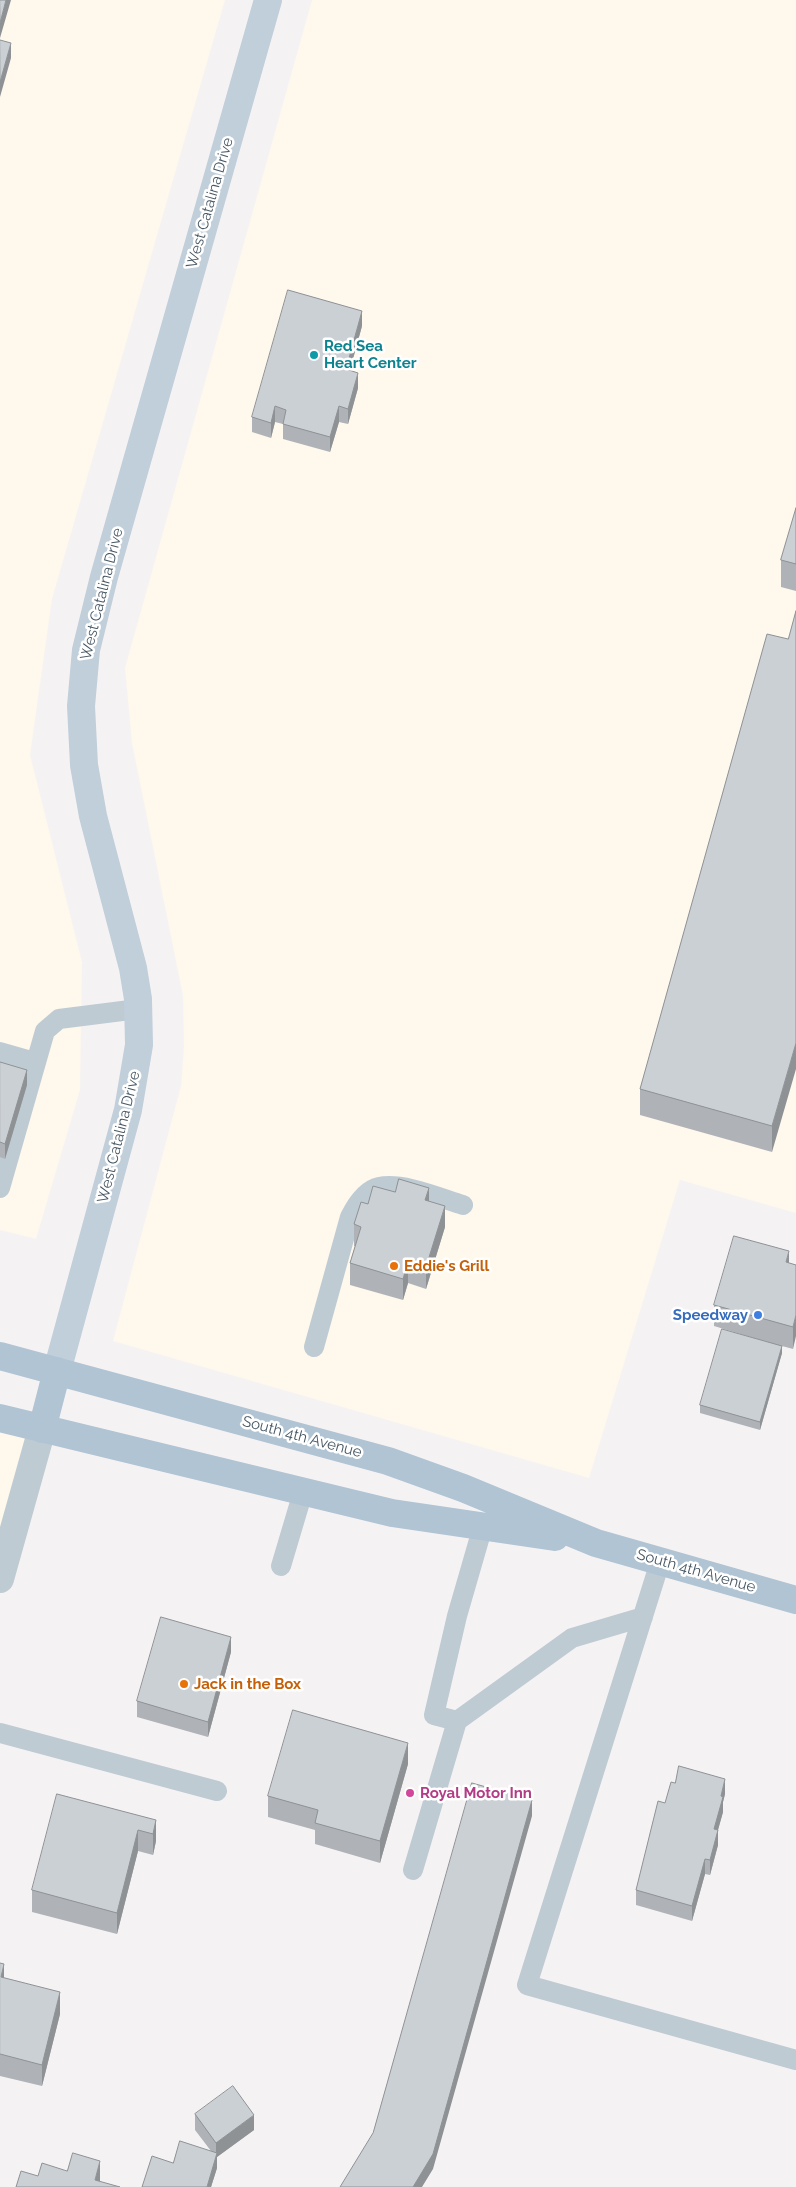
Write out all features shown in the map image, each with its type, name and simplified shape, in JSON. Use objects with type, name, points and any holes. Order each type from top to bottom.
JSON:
[{"type":"main road","name":"South 4th Avenue","points":[[0,1356],[388,1460],[596,1543],[796,1600]]},
{"type":"main road","points":[[42,1430],[57,1371]]},
{"type":"main road","name":"South 4th Avenue","points":[[0,1418],[42,1430],[392,1513],[596,1543]]},
{"type":"street","name":"West Catalina Drive","points":[[57,1371],[128,1110],[139,1045],[138,1009],[133,968],[93,816],[84,765],[81,706],[86,650],[104,577],[268,0]]},
{"type":"street","points":[[0,1580],[42,1430]]},
{"type":"lane","points":[[0,1188],[44,1030],[59,1019],[138,1009]]},
{"type":"lane","points":[[0,1052],[35,1062]]},
{"type":"lane","points":[[314,1347],[350,1217],[359,1200],[377,1187],[396,1186],[463,1205]]},
{"type":"lane","points":[[281,1566],[303,1492]]},
{"type":"lane","points":[[457,1721],[434,1715],[457,1616],[483,1526]]},
{"type":"lane","points":[[660,1562],[527,1985],[796,2060]]},
{"type":"lane","points":[[413,1870],[457,1721],[572,1638],[643,1617]]},
{"type":"lane","points":[[0,1733],[217,1791]]},
{"type":"shaded area","points":[[0,0],[225,0],[52,599],[30,755],[82,962],[80,1090],[36,1239],[0,1230]]},
{"type":"shaded area","points":[[312,0],[796,0],[796,1213],[680,1180],[589,1478],[113,1341],[181,1086],[184,1048],[183,996],[132,743],[125,668]]},
{"type":"shaded area","points":[[0,1418],[42,1429],[0,1579]]},
{"type":"building","points":[[0,0],[6,0],[0,23]]},
{"type":"building","points":[[0,40],[11,43],[0,82]]},
{"type":"building","name":"Red Sea Heart Center","points":[[288,290],[362,311],[346,369],[358,373],[348,409],[339,406],[330,437],[283,424],[286,410],[275,406],[271,423],[252,417]]},
{"type":"building","points":[[796,508],[796,564],[781,560]]},
{"type":"building","points":[[796,611],[796,1043],[772,1126],[640,1089],[767,634],[788,639]]},
{"type":"building","points":[[0,1062],[27,1070],[5,1144],[0,1142]]},
{"type":"building","name":"Eddie's Grill","points":[[399,1179],[429,1188],[425,1200],[445,1206],[426,1267],[408,1262],[403,1279],[350,1263],[361,1227],[354,1224],[361,1202],[368,1204],[373,1186],[395,1192]]},
{"type":"building","points":[[734,1236],[789,1251],[786,1262],[796,1265],[796,1315],[793,1327],[714,1305]]},
{"type":"building","points":[[722,1329],[782,1346],[760,1422],[700,1405]]},
{"type":"building","name":"Jack in the Box","points":[[161,1617],[231,1637],[208,1722],[137,1701]]},
{"type":"building","points":[[293,1710],[408,1743],[380,1841],[315,1823],[318,1810],[268,1796]]},
{"type":"building","points":[[679,1766],[725,1779],[721,1796],[723,1797],[714,1829],[718,1830],[710,1860],[705,1859],[692,1906],[636,1890],[658,1801],[665,1803],[671,1782],[675,1783]]},
{"type":"building","points":[[472,1783],[532,1800],[433,2154],[413,2187],[340,2187],[373,2133]]},
{"type":"building","points":[[57,1794],[156,1820],[153,1834],[138,1830],[117,1913],[32,1890]]},
{"type":"building","points":[[0,1963],[4,1964],[1,1977],[60,1992],[42,2065],[0,2054]]},
{"type":"building","points":[[233,2086],[254,2115],[216,2143],[195,2114]]},
{"type":"building","points":[[180,2141],[217,2153],[207,2187],[142,2187],[152,2156],[173,2163]]},
{"type":"building","points":[[73,2153],[100,2161],[95,2180],[120,2187],[16,2187],[21,2171],[38,2176],[42,2163],[67,2171]]},
{"type":"place","name":"Red Sea Heart Center","points":[[314,355]]},
{"type":"place","name":"Eddie's Grill","points":[[394,1266]]},
{"type":"place","name":"Speedway","points":[[758,1315]]},
{"type":"place","name":"Jack in the Box","points":[[184,1684]]},
{"type":"place","name":"Royal Motor Inn","points":[[410,1793]]}]
